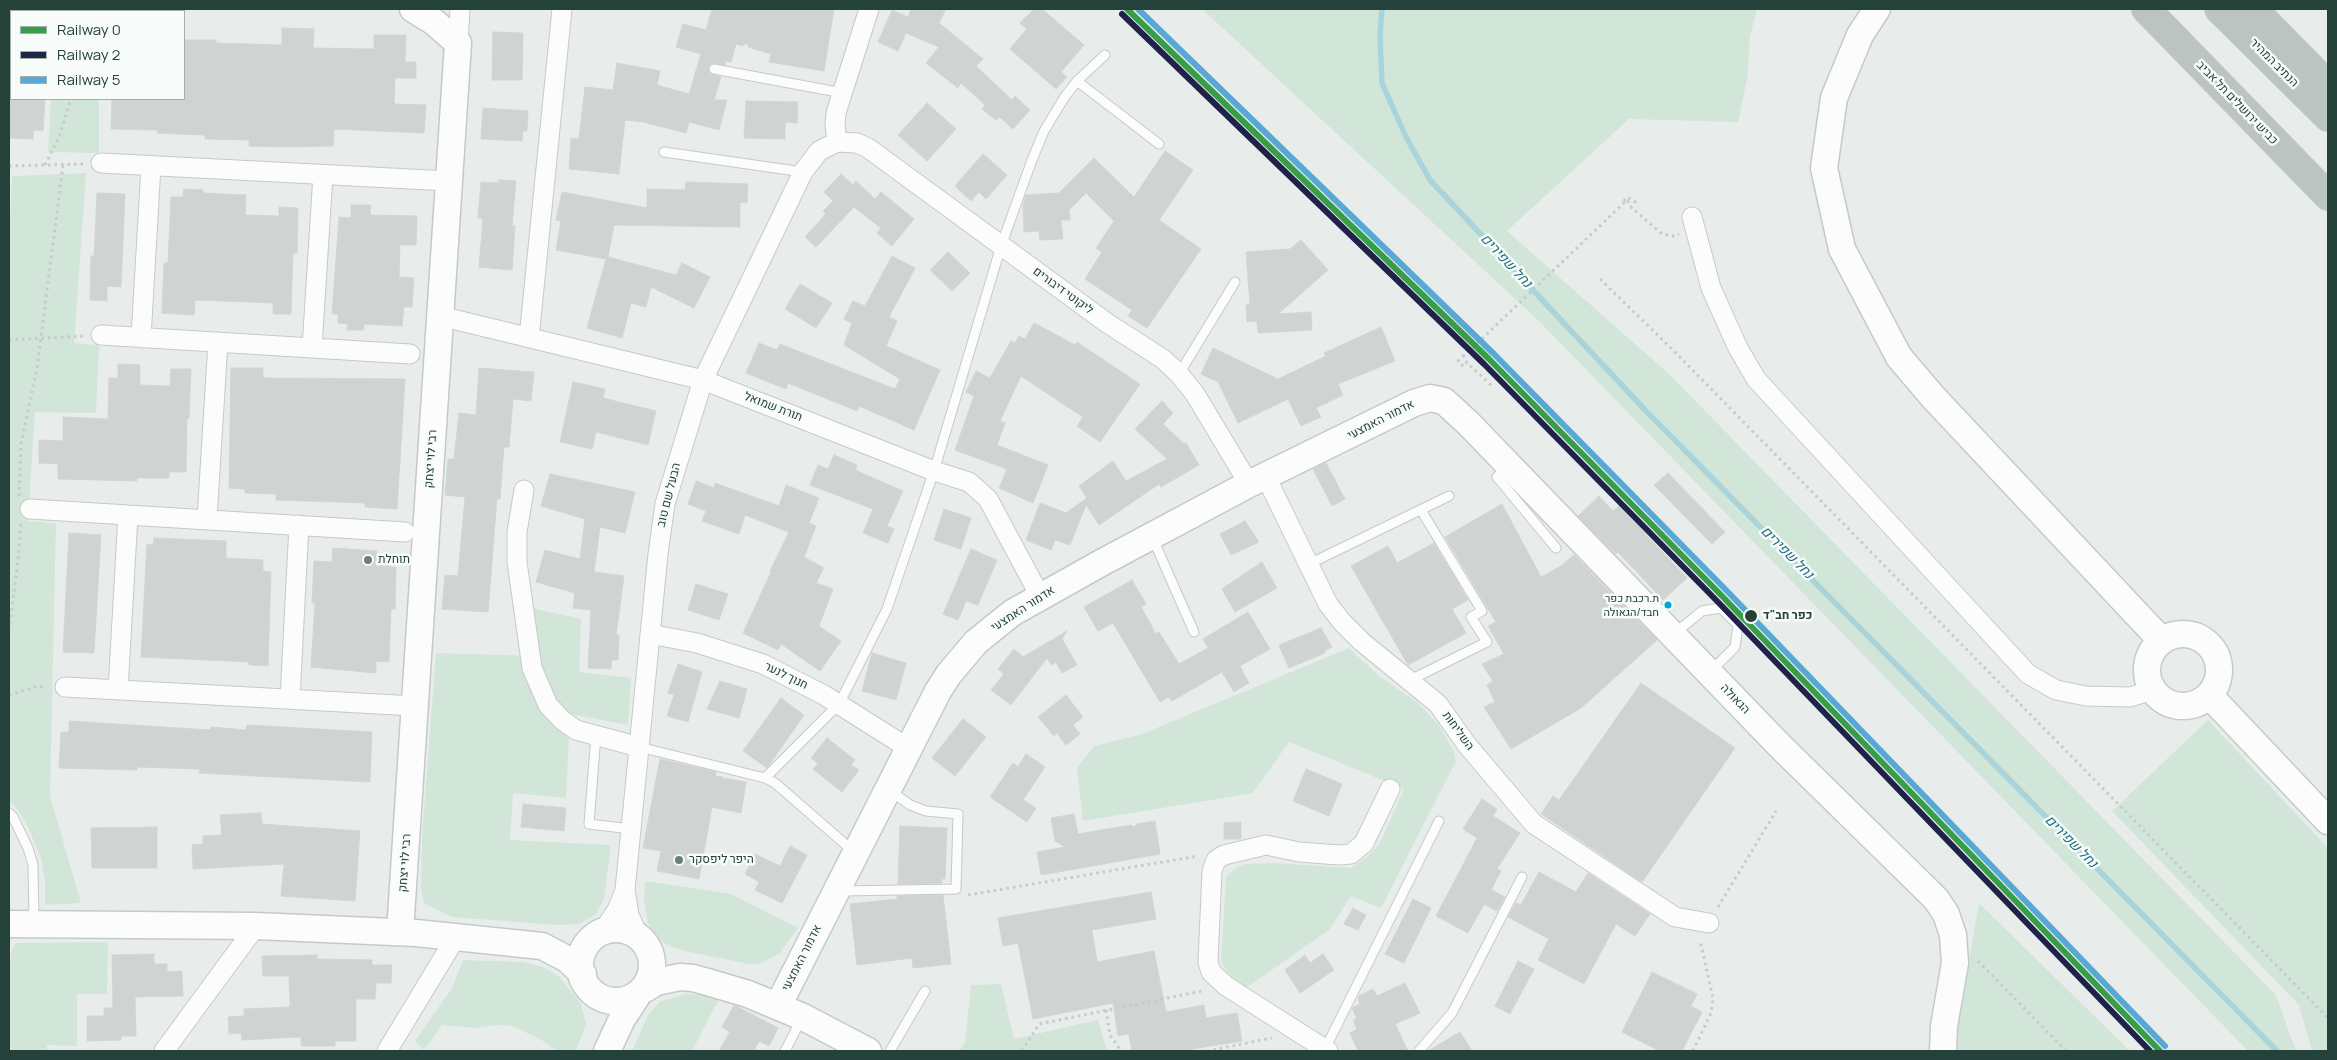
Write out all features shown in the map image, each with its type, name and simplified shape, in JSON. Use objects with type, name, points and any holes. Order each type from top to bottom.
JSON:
[{"type":"highway","name":"כביש ירושלים תל אביב","points":[[2146,9],[2328,196]]},
{"type":"highway","name":"הנתיב המהיר","points":[[2219,9],[2328,117]]},
{"type":"highway","points":[[2253,9],[2328,85]]},
{"type":"main road","points":[[412,9],[434,22],[458,43]]},
{"type":"main road","points":[[1877,9],[1860,36],[1834,98],[1824,168],[1842,249],[1899,357],[1933,398],[2162,641]]},
{"type":"main road","name":"רבי לוי יצחק","points":[[400,932],[458,43]]},
{"type":"main road","name":"אדמור האמצעי","points":[[778,1006],[938,691],[962,657],[993,627],[1040,596],[1258,481],[1414,403],[1430,398],[1444,401]]},
{"type":"main road","name":"הגאולה","points":[[1444,401],[1780,746],[1936,899],[1946,914],[1953,935],[1954,963],[1943,1039],[1933,1051]]},
{"type":"main road","points":[[2190,635],[2199,638],[2213,651],[2219,669],[2218,679],[2209,695],[2200,702],[2189,706],[2177,706],[2166,702],[2151,686],[2148,678],[2148,661],[2162,641],[2171,637],[2190,635]]},
{"type":"main road","points":[[2209,695],[2328,822]]},
{"type":"main road","points":[[21,924],[256,926],[400,932],[535,945],[572,942],[600,933],[622,931],[643,944],[668,964],[693,978],[730,988],[803,1016],[868,1051]]},
{"type":"main road","points":[[600,933],[583,950],[581,964],[604,1022],[606,1051]]},
{"type":"main road","points":[[606,1051],[622,1019],[650,980],[652,967],[643,944]]},
{"type":"main road","points":[[535,945],[561,955],[604,998],[618,1001],[641,992],[656,982],[668,979],[693,978]]},
{"type":"street","points":[[458,43],[460,9]]},
{"type":"street","points":[[529,338],[562,9]]},
{"type":"street","points":[[837,142],[835,125],[869,9]]},
{"type":"street","name":"ליקוטי דיבורים","points":[[837,142],[857,143],[868,148],[1113,327],[1162,359],[1195,394],[1258,481]]},
{"type":"street","name":"הבעל שם טוב","points":[[643,944],[629,915],[625,890],[658,554],[665,504],[702,380],[803,172],[819,151],[837,142]]},
{"type":"street","points":[[101,163],[449,181]]},
{"type":"street","points":[[142,338],[152,166]]},
{"type":"street","points":[[312,348],[323,175]]},
{"type":"street","points":[[1692,217],[1712,288],[1738,348],[1756,379],[2028,674],[2056,690],[2086,696],[2130,697],[2143,693],[2151,686]]},
{"type":"street","name":"תורת שמואל","points":[[440,316],[702,380],[934,471],[969,482],[985,496],[1040,596]]},
{"type":"street","points":[[101,335],[410,354]]},
{"type":"street","points":[[207,520],[218,342]]},
{"type":"street","name":"השליחות","points":[[1258,481],[1309,564],[1328,604],[1342,622],[1362,642],[1438,704],[1467,744],[1534,824],[1675,918],[1709,923]]},
{"type":"street","points":[[524,490],[517,532],[517,562],[532,668],[548,705],[562,720],[576,730],[639,747]]},
{"type":"street","points":[[24,511],[128,515],[405,532]]},
{"type":"street","points":[[118,690],[128,515]]},
{"type":"street","points":[[290,700],[298,525]]},
{"type":"street","name":"חנוך לנער","points":[[650,634],[697,643],[749,659],[804,684],[908,748]]},
{"type":"street","points":[[64,687],[415,706]]},
{"type":"street","points":[[1327,1050],[1304,1045],[1289,1026],[1226,986],[1211,972],[1208,962],[1212,871],[1216,860],[1224,855],[1266,845],[1299,852],[1351,854],[1364,843],[1390,789]]},
{"type":"street","name":"הבעל שם טוב","points":[[600,933],[617,910],[625,890]]},
{"type":"street","points":[[164,1051],[256,926]]},
{"type":"street","points":[[387,1051],[456,937]]},
{"type":"lane","points":[[764,778],[839,704],[887,609],[934,471],[1001,246],[1044,131],[1061,102],[1077,82],[1105,55]]},
{"type":"lane","points":[[714,69],[843,93]]},
{"type":"lane","points":[[1077,82],[1159,144]]},
{"type":"lane","points":[[664,152],[803,172]]},
{"type":"lane","points":[[1178,374],[1235,282]]},
{"type":"lane","points":[[1508,465],[1497,477],[1556,548]]},
{"type":"lane","points":[[1309,564],[1449,496]]},
{"type":"lane","points":[[1410,680],[1487,642],[1471,617],[1482,611],[1421,510]]},
{"type":"lane","points":[[1152,536],[1194,632]]},
{"type":"lane","points":[[1672,635],[1702,612],[1721,608],[1738,625],[1735,647],[1709,673]]},
{"type":"lane","points":[[596,735],[589,824],[631,829]]},
{"type":"lane","points":[[639,747],[764,778],[776,784],[855,853]]},
{"type":"lane","points":[[836,891],[956,889],[958,814],[926,811],[910,805],[888,789]]},
{"type":"lane","points":[[9,813],[13,816],[28,848],[33,865],[21,924]]},
{"type":"lane","points":[[1327,1050],[1439,821]]},
{"type":"lane","points":[[1419,1051],[1452,1013],[1522,877]]},
{"type":"lane","points":[[890,1051],[925,991]]},
{"type":"lane","points":[[785,1051],[803,1016]]},
{"type":"path","points":[[45,165],[59,137],[71,100]]},
{"type":"path","points":[[9,166],[101,163]]},
{"type":"path","points":[[9,630],[24,511],[21,444],[37,368],[63,165]]},
{"type":"path","points":[[1625,202],[1621,205],[1627,197],[1635,202],[1631,207]]},
{"type":"path","points":[[1625,202],[1667,236],[1678,235],[1692,217]]},
{"type":"path","points":[[1467,363],[1463,366],[1458,361],[1625,202]]},
{"type":"path","points":[[1600,279],[1672,348],[2328,1018]]},
{"type":"path","points":[[9,340],[101,335]]},
{"type":"path","points":[[1466,355],[1467,363],[1491,385]]},
{"type":"path","points":[[9,695],[34,687],[64,687]]},
{"type":"path","points":[[956,889],[968,894],[1194,856],[1216,860]]},
{"type":"path","points":[[1953,935],[2066,1051]]},
{"type":"path","points":[[1022,1051],[1039,1024],[1226,986]]},
{"type":"path","points":[[1106,1010],[1110,1035],[1120,1051]]},
{"type":"path","points":[[1207,1051],[1270,1040],[1289,1026]]},
{"type":"green space","points":[[1202,9],[1757,9],[1750,37],[1747,79],[1738,122],[1629,119],[1507,231],[1668,373],[2276,995],[2296,1051],[2248,1051],[1538,320]]},
{"type":"green space","points":[[51,100],[99,100],[99,153],[48,152]]},
{"type":"green space","points":[[86,173],[74,343],[99,345],[96,413],[35,412],[28,521],[56,523],[50,796],[81,903],[45,905],[45,882],[41,858],[27,825],[16,807],[9,802],[9,239],[12,176]]},
{"type":"green space","points":[[532,608],[581,619],[579,672],[631,678],[628,725],[570,714],[566,798],[513,793],[510,840],[611,845],[604,899],[596,914],[580,924],[558,925],[451,917],[424,903],[421,888],[422,836],[436,653],[537,656]]},
{"type":"green space","points":[[1349,648],[1379,676],[1418,703],[1439,725],[1454,751],[1456,761],[1381,908],[1351,896],[1329,930],[1246,988],[1230,975],[1221,962],[1226,877],[1235,868],[1244,864],[1274,863],[1351,868],[1367,857],[1380,843],[1404,789],[1289,742],[1253,793],[1083,821],[1077,768],[1094,746],[1142,734]]},
{"type":"green space","points":[[2208,720],[2328,848],[2328,1051],[2312,1051],[2299,1005],[2112,811]]},
{"type":"green space","points":[[645,881],[731,894],[798,928],[779,954],[759,964],[749,964],[680,950],[665,944],[656,937],[648,923],[644,902]]},
{"type":"green space","points":[[1979,903],[2130,1051],[1956,1051],[1954,1044]]},
{"type":"green space","points":[[108,942],[107,994],[77,994],[77,1046],[47,1045],[47,1051],[9,1051],[9,974],[11,952],[16,943]]},
{"type":"green space","points":[[463,960],[523,962],[543,967],[559,976],[581,1004],[586,1024],[576,1051],[557,1051],[540,1039],[512,1026],[494,1025],[477,1028],[442,1025],[424,1050],[415,1041],[452,988]]},
{"type":"green space","points":[[1001,984],[1014,1039],[1098,1020],[1109,1051],[958,1051],[965,1043],[971,985]]},
{"type":"green space","points":[[685,994],[708,995],[719,999],[692,1051],[632,1051],[648,1015],[659,1002]]},
{"type":"building","points":[[712,9],[834,9],[824,71],[769,62],[771,54],[748,47],[748,44],[743,44],[743,46],[736,44],[731,62],[726,61],[725,65],[712,63],[708,67],[710,74],[721,77],[714,100],[727,100],[719,130],[689,122],[686,133],[643,122],[625,120],[619,174],[569,169],[571,138],[579,139],[585,87],[613,90],[617,63],[660,71],[657,85],[689,94],[701,54],[676,47],[683,24],[706,30]]},
{"type":"building","points":[[911,9],[946,9],[939,23],[983,59],[976,66],[1012,100],[1015,96],[1030,110],[1013,129],[1000,117],[996,120],[982,109],[985,105],[961,83],[958,88],[926,63],[939,47],[906,33],[898,51],[878,42],[892,10],[908,17]]},
{"type":"building","points":[[1034,9],[1042,9],[1084,45],[1061,72],[1067,77],[1056,89],[1010,49],[1027,29],[1020,23]]},
{"type":"building","points":[[282,28],[314,29],[313,48],[374,49],[374,35],[406,35],[405,62],[416,62],[416,78],[395,78],[394,104],[426,105],[424,133],[334,129],[333,146],[284,147],[249,146],[249,140],[205,139],[205,135],[157,133],[157,130],[111,129],[112,100],[185,100],[185,40],[216,40],[216,43],[282,45]]},
{"type":"building","points":[[493,32],[523,33],[522,80],[492,80]]},
{"type":"building","points":[[9,99],[45,100],[43,131],[33,130],[33,139],[10,138]]},
{"type":"building","points":[[746,101],[798,102],[797,123],[785,122],[785,139],[744,138]]},
{"type":"building","points":[[927,103],[956,129],[927,161],[898,135]]},
{"type":"building","points":[[483,108],[528,111],[527,131],[523,131],[522,141],[481,139]]},
{"type":"building","points":[[1165,151],[1193,170],[1159,220],[1201,249],[1147,328],[1128,316],[1132,310],[1085,279],[1102,252],[1096,248],[1114,221],[1086,193],[1069,210],[1070,220],[1061,220],[1063,239],[1040,240],[1039,231],[1024,232],[1023,205],[1026,195],[1059,193],[1094,158],[1134,197]]},
{"type":"building","points":[[983,154],[1007,175],[986,199],[979,192],[971,201],[955,186]]},
{"type":"building","points":[[841,174],[853,185],[856,181],[875,199],[881,192],[914,219],[892,246],[877,233],[881,228],[854,207],[816,247],[805,237],[826,214],[823,211],[833,201],[824,192]]},
{"type":"building","points":[[499,180],[516,181],[512,226],[515,226],[512,270],[479,267],[483,219],[478,218],[481,182],[499,183]]},
{"type":"building","points":[[686,182],[748,184],[747,203],[740,202],[740,227],[614,225],[608,257],[676,275],[682,263],[710,277],[694,308],[651,287],[646,307],[631,303],[622,338],[587,328],[606,259],[556,250],[561,221],[556,220],[562,192],[647,208],[647,189],[685,190]]},
{"type":"building","points":[[184,189],[203,190],[203,193],[246,195],[245,215],[279,216],[279,207],[298,208],[297,253],[293,253],[291,314],[273,314],[273,303],[195,300],[194,315],[162,313],[164,263],[168,263],[171,197],[183,197]]},
{"type":"building","points":[[97,193],[125,194],[121,287],[107,286],[107,301],[90,300],[91,256],[94,256]]},
{"type":"building","points":[[351,205],[371,205],[370,215],[417,216],[416,245],[400,245],[399,277],[414,278],[412,307],[404,307],[402,326],[364,324],[364,330],[347,330],[348,324],[338,323],[338,314],[332,314],[339,217],[351,218]]},
{"type":"building","points":[[1301,240],[1328,270],[1278,314],[1311,312],[1312,330],[1258,333],[1257,321],[1247,322],[1246,305],[1250,305],[1246,252],[1290,249]]},
{"type":"building","points":[[948,252],[970,273],[952,291],[930,270]]},
{"type":"building","points":[[892,256],[915,268],[889,317],[897,321],[886,346],[940,370],[914,430],[859,406],[857,411],[788,383],[786,389],[746,373],[759,343],[777,350],[780,344],[895,389],[900,379],[844,345],[852,323],[844,319],[853,301],[865,306]]},
{"type":"building","points":[[800,284],[832,303],[816,328],[785,309]]},
{"type":"building","points":[[1034,323],[1075,345],[1077,342],[1140,384],[1100,442],[1077,426],[1083,417],[1021,376],[1000,421],[1005,423],[997,445],[1048,465],[1033,503],[999,488],[1007,469],[955,450],[974,396],[966,392],[976,371],[990,378],[1011,341],[1015,343],[1019,336],[1025,339]]},
{"type":"building","points":[[1381,327],[1395,361],[1338,384],[1343,395],[1316,408],[1321,417],[1301,426],[1288,399],[1238,423],[1218,382],[1201,374],[1213,348],[1278,379],[1326,356],[1324,353]]},
{"type":"building","points":[[118,364],[140,365],[140,385],[170,386],[171,369],[191,369],[189,418],[187,418],[186,472],[169,472],[169,478],[137,478],[137,481],[58,479],[58,464],[39,463],[39,440],[63,441],[63,417],[108,419],[109,378],[118,378]]},
{"type":"building","points":[[231,368],[263,368],[263,378],[405,379],[397,509],[365,507],[365,503],[276,500],[276,494],[245,493],[245,489],[229,488]]},
{"type":"building","points":[[479,368],[534,372],[531,401],[513,399],[509,447],[504,447],[500,499],[497,499],[488,612],[442,609],[445,575],[458,576],[465,497],[445,495],[448,459],[454,459],[459,413],[476,415]]},
{"type":"building","points":[[573,382],[605,389],[603,398],[656,411],[648,445],[596,432],[592,449],[560,442]]},
{"type":"building","points":[[1162,401],[1173,413],[1163,424],[1184,444],[1186,443],[1199,465],[1161,487],[1159,484],[1099,525],[1086,505],[1070,545],[1055,540],[1051,550],[1026,540],[1040,503],[1066,513],[1087,498],[1079,486],[1113,461],[1126,481],[1167,459],[1135,429]]},
{"type":"building","points":[[834,455],[857,465],[855,470],[903,491],[887,526],[894,529],[888,543],[863,533],[873,509],[810,485],[818,465],[828,469]]},
{"type":"building","points":[[1326,463],[1345,499],[1332,506],[1313,469]]},
{"type":"building","points":[[1668,473],[1725,532],[1712,544],[1654,485]]},
{"type":"building","points":[[550,474],[635,492],[625,533],[600,527],[594,572],[624,576],[616,635],[619,635],[618,660],[612,660],[611,669],[588,668],[591,610],[573,608],[575,593],[536,582],[545,550],[580,559],[585,519],[541,506]]},
{"type":"building","points":[[696,481],[714,488],[715,483],[779,506],[786,485],[819,498],[809,523],[816,526],[804,557],[824,568],[816,583],[833,589],[819,626],[841,641],[820,671],[781,644],[778,650],[743,633],[789,532],[745,515],[739,534],[702,521],[706,511],[688,504]]},
{"type":"building","points":[[1599,496],[1613,511],[1619,506],[1687,578],[1663,600],[1618,552],[1616,554],[1578,516]]},
{"type":"building","points":[[1502,504],[1541,577],[1561,566],[1574,555],[1657,640],[1581,708],[1511,749],[1484,707],[1495,702],[1487,685],[1493,681],[1482,664],[1504,654],[1488,626],[1496,622],[1445,537]]},
{"type":"building","points":[[944,509],[971,518],[961,549],[934,540]]},
{"type":"building","points":[[1245,521],[1259,542],[1231,555],[1220,534]]},
{"type":"building","points":[[69,533],[101,535],[94,653],[63,652]]},
{"type":"building","points":[[154,538],[226,541],[226,558],[263,560],[263,571],[271,572],[268,666],[249,665],[249,662],[141,657],[147,544],[153,545]]},
{"type":"building","points":[[1434,543],[1468,600],[1452,609],[1466,633],[1408,665],[1351,566],[1388,546],[1397,563]]},
{"type":"building","points":[[333,548],[377,551],[376,558],[390,558],[390,567],[396,567],[395,609],[391,609],[389,662],[376,661],[376,673],[311,667],[315,603],[312,603],[314,561],[332,562]]},
{"type":"building","points":[[971,549],[997,560],[978,605],[966,601],[958,620],[943,614]]},
{"type":"building","points":[[1262,562],[1277,588],[1235,612],[1222,589]]},
{"type":"building","points":[[1132,580],[1146,604],[1141,607],[1156,634],[1159,632],[1179,664],[1208,648],[1203,639],[1248,612],[1270,649],[1240,666],[1249,683],[1234,692],[1222,672],[1172,701],[1169,697],[1160,702],[1113,623],[1098,631],[1084,607]]},
{"type":"building","points":[[696,584],[728,594],[719,620],[688,610]]},
{"type":"building","points":[[1321,628],[1332,647],[1324,651],[1325,653],[1289,668],[1279,645]]},
{"type":"building","points":[[1067,631],[1062,639],[1077,665],[1062,673],[1056,662],[1051,665],[1047,658],[1011,705],[991,690],[1004,674],[998,669],[1014,649],[1023,657]]},
{"type":"building","points":[[872,653],[906,663],[896,700],[862,691]]},
{"type":"building","points":[[678,664],[702,672],[688,722],[667,716],[674,695],[668,693]]},
{"type":"building","points":[[720,681],[747,689],[739,718],[707,709]]},
{"type":"building","points":[[1641,683],[1735,748],[1642,882],[1541,814],[1553,796],[1559,800]]},
{"type":"building","points":[[1066,695],[1083,717],[1073,725],[1080,734],[1066,745],[1057,733],[1054,736],[1038,717]]},
{"type":"building","points":[[781,698],[804,715],[767,768],[743,751]]},
{"type":"building","points":[[963,719],[986,737],[955,776],[932,758]]},
{"type":"building","points":[[69,721],[210,730],[211,727],[246,730],[247,725],[372,732],[370,782],[199,773],[200,769],[137,767],[137,770],[59,768],[61,732],[69,732]]},
{"type":"building","points":[[827,738],[855,760],[851,765],[859,770],[842,792],[813,769],[818,763],[811,758]]},
{"type":"building","points":[[1026,754],[1045,767],[1023,800],[1036,808],[1027,822],[990,797],[1013,763],[1018,767]]},
{"type":"building","points":[[660,759],[716,772],[715,776],[723,777],[722,781],[724,778],[746,782],[741,813],[712,807],[699,879],[657,871],[661,851],[643,848]]},
{"type":"building","points":[[1306,769],[1342,784],[1329,816],[1293,801]]},
{"type":"building","points":[[1482,799],[1497,809],[1493,816],[1520,833],[1497,869],[1501,871],[1491,890],[1505,897],[1497,911],[1484,904],[1468,933],[1436,916],[1477,838],[1463,829]]},
{"type":"building","points":[[523,804],[566,808],[564,831],[521,827]]},
{"type":"building","points":[[261,813],[262,824],[360,831],[355,901],[281,896],[284,864],[193,869],[192,845],[203,844],[203,836],[222,835],[220,815]]},
{"type":"building","points":[[1074,814],[1078,834],[1131,825],[1134,827],[1137,824],[1155,821],[1160,854],[1041,875],[1037,852],[1065,847],[1055,841],[1051,818]]},
{"type":"building","points":[[1241,822],[1241,839],[1224,839],[1224,823]]},
{"type":"building","points":[[900,826],[947,828],[945,879],[941,879],[942,883],[898,884]]},
{"type":"building","points":[[157,827],[157,868],[92,868],[91,828]]},
{"type":"building","points":[[790,846],[807,855],[782,903],[755,890],[759,882],[745,874],[755,854],[780,866]]},
{"type":"building","points":[[1539,872],[1576,892],[1588,873],[1650,914],[1635,936],[1616,924],[1584,984],[1538,960],[1549,939],[1508,917],[1516,903],[1521,905]]},
{"type":"building","points":[[1151,892],[1156,919],[1092,930],[1097,962],[1154,951],[1166,1012],[1204,1005],[1206,1018],[1237,1013],[1242,1041],[1180,1051],[1132,1051],[1129,1034],[1118,1036],[1113,1003],[1033,1019],[1018,943],[1003,946],[998,918]]},
{"type":"building","points":[[943,895],[951,964],[913,968],[912,958],[857,965],[850,904],[897,899],[897,896]]},
{"type":"building","points":[[1413,899],[1431,908],[1404,963],[1385,954]]},
{"type":"building","points":[[1353,908],[1366,915],[1358,930],[1344,924]]},
{"type":"building","points":[[154,954],[154,964],[167,964],[167,972],[182,971],[183,996],[135,997],[136,1036],[121,1036],[121,1040],[87,1041],[87,1016],[104,1016],[104,1008],[113,1008],[112,955]]},
{"type":"building","points":[[1323,954],[1334,970],[1300,993],[1285,970],[1305,955],[1310,963]]},
{"type":"building","points":[[317,955],[317,959],[372,960],[372,965],[392,965],[391,983],[376,983],[375,999],[356,999],[356,1041],[335,1041],[335,1046],[301,1046],[301,1037],[242,1040],[241,1033],[229,1034],[228,1017],[244,1016],[244,1009],[290,1007],[289,976],[263,976],[262,956]]},
{"type":"building","points":[[1518,961],[1534,969],[1510,1014],[1495,1006]]},
{"type":"building","points":[[1652,972],[1697,994],[1691,1006],[1702,1012],[1682,1051],[1660,1051],[1622,1032]]},
{"type":"building","points":[[1405,983],[1420,1013],[1395,1024],[1408,1051],[1358,1051],[1350,1033],[1357,1029],[1353,1020],[1357,1018],[1352,1008],[1360,1004],[1359,996],[1373,989],[1377,996]]},
{"type":"building","points":[[734,1005],[778,1028],[769,1046],[759,1041],[754,1051],[719,1051],[730,1032],[722,1027]]},
{"type":"building","points":[[1460,1032],[1472,1051],[1428,1051]]},
{"type":"waterway","name":"נחל שפירים","points":[[1382,9],[1380,35],[1382,83],[1406,137],[1430,180],[1647,412],[2277,1051]]},
{"type":"rail line","name":"0","points":[[1127,9],[1489,359],[1722,596],[2160,1051]]},
{"type":"rail line","name":"5","points":[[1138,9],[1494,354],[1727,591],[2165,1046]]},
{"type":"rail line","name":"2","points":[[1122,14],[1484,364],[1717,601],[2150,1051]]},
{"type":"place","name":"תוחלת","points":[[368,560]]},
{"type":"place","name":"ת.רכבת כפר חבד/הגאולה","points":[[1668,605]]},
{"type":"place","name":"כפר חב\"ד","points":[[1751,616]]},
{"type":"place","name":"היפר ליפסקר","points":[[679,860]]}]
